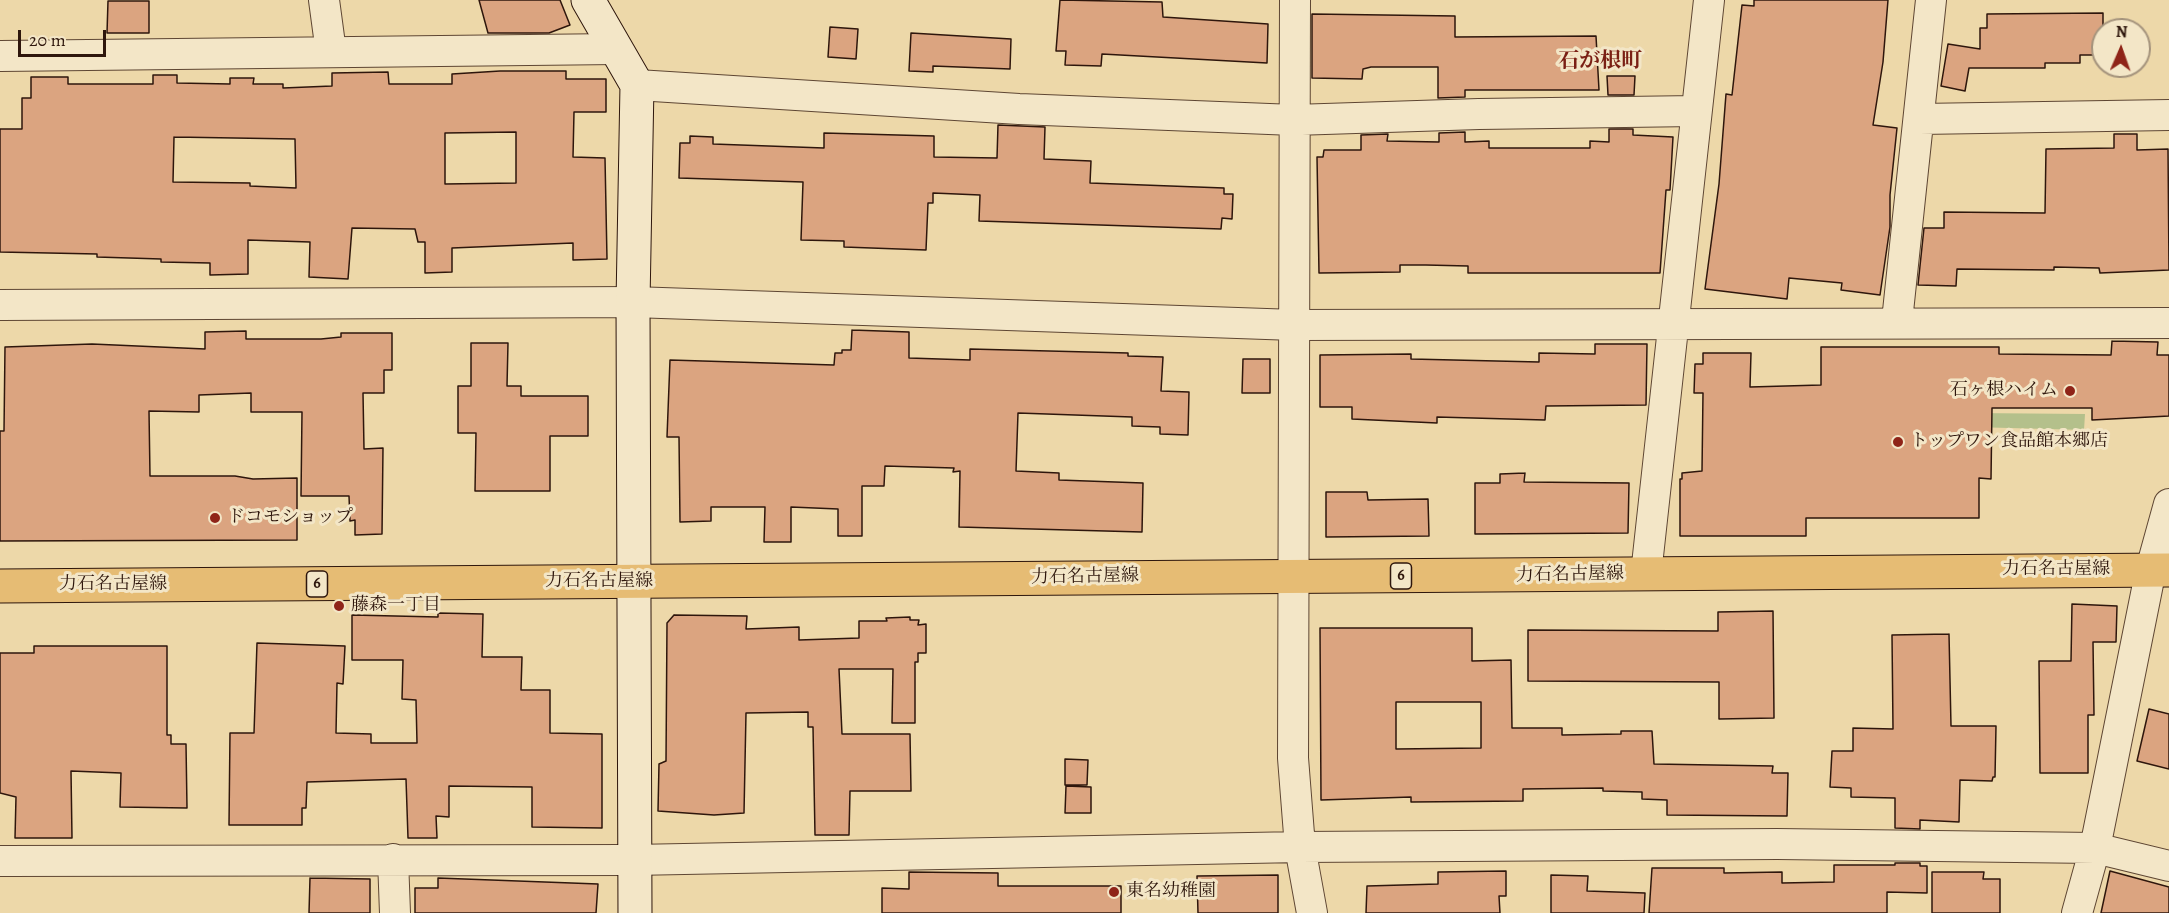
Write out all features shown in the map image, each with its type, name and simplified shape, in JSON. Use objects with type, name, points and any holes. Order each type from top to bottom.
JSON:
[{"type":"main road","name":"力石名古屋線","points":[[0,586],[2160,570]]},
{"type":"street","points":[[324,0],[332,52]]},
{"type":"street","points":[[588,0],[637,85],[633,302],[633,860],[635,913]]},
{"type":"street","points":[[1295,0],[1293,758],[1300,847],[1312,913]]},
{"type":"street","points":[[1646,574],[1709,0]]},
{"type":"street","points":[[1897,321],[1931,0]]},
{"type":"street","points":[[0,56],[617,49]]},
{"type":"street","points":[[637,85],[1019,109],[1294,120],[1696,111]]},
{"type":"street","points":[[1920,119],[2169,115]]},
{"type":"street","points":[[0,305],[633,302],[1295,325],[1897,321],[2169,323]]},
{"type":"street","points":[[2077,913],[2095,848],[2160,570],[2169,504]]},
{"type":"street","points":[[0,861],[633,860],[1300,847],[1777,844],[2095,848],[2169,866]]},
{"type":"street","points":[[393,860],[395,913]]},
{"type":"green space","points":[[1972,413],[2085,414],[2084,430],[1972,427]]},
{"type":"building","points":[[479,0],[560,0],[570,25],[549,33],[488,33]]},
{"type":"building","points":[[1060,0],[1162,2],[1163,17],[1268,24],[1267,63],[1102,54],[1101,66],[1065,65],[1066,51],[1056,51]]},
{"type":"building","points":[[1754,0],[1888,0],[1883,62],[1873,125],[1897,128],[1890,195],[1890,227],[1880,295],[1841,290],[1842,283],[1789,278],[1787,299],[1705,289],[1719,184],[1726,94],[1732,95],[1742,5],[1754,6]]},
{"type":"building","points":[[108,1],[149,1],[149,33],[107,33]]},
{"type":"building","points":[[2103,13],[2103,18],[2091,18],[2091,55],[2080,55],[2080,63],[2045,63],[2045,68],[1969,68],[1965,91],[1941,86],[1948,44],[1980,49],[1980,28],[1987,28],[1987,14]]},
{"type":"building","points":[[1312,14],[1455,16],[1455,37],[1596,36],[1599,90],[1465,90],[1465,97],[1438,98],[1438,67],[1371,67],[1363,69],[1362,79],[1312,78]]},
{"type":"building","points":[[830,27],[858,29],[856,59],[828,57]]},
{"type":"building","points":[[911,33],[1011,39],[1010,69],[933,66],[933,72],[909,71]]},
{"type":"building","points":[[566,71],[566,79],[606,79],[606,112],[574,112],[573,157],[605,158],[607,259],[573,260],[573,243],[452,248],[452,272],[425,273],[425,242],[418,242],[415,229],[352,228],[348,279],[309,277],[310,242],[248,240],[248,274],[210,275],[210,263],[97,257],[97,254],[0,252],[0,129],[22,129],[22,98],[31,98],[31,77],[68,77],[68,84],[153,84],[153,75],[177,75],[177,83],[230,84],[230,78],[254,78],[253,84],[283,84],[283,88],[332,86],[332,73],[388,72],[389,84],[452,84],[452,74]],"holes":[[[516,132],[516,183],[445,184],[445,133]],[[174,137],[295,139],[296,188],[250,186],[250,183],[173,182]]]},
{"type":"building","points":[[1607,76],[1635,76],[1634,95],[1608,95]]},
{"type":"building","points":[[998,125],[1045,127],[1044,159],[1091,161],[1090,183],[1224,188],[1224,194],[1233,194],[1232,219],[1222,218],[1221,229],[979,221],[980,195],[933,193],[933,203],[928,203],[926,250],[844,247],[844,241],[801,240],[803,182],[679,178],[680,143],[690,143],[690,136],[713,137],[713,144],[824,148],[824,133],[934,136],[934,157],[997,158]]},
{"type":"building","points":[[1609,129],[1633,129],[1633,135],[1673,137],[1670,190],[1666,190],[1660,273],[1468,273],[1468,266],[1400,265],[1400,272],[1319,273],[1317,157],[1323,157],[1324,150],[1361,150],[1361,135],[1388,134],[1387,141],[1439,142],[1439,133],[1465,132],[1465,142],[1489,141],[1489,148],[1590,148],[1590,141],[1609,142]]},
{"type":"building","points":[[2114,134],[2137,134],[2137,150],[2168,149],[2169,270],[2100,273],[2099,268],[1957,269],[1956,286],[1918,285],[1924,228],[1944,228],[1944,212],[2045,213],[2046,149],[2114,148]]},
{"type":"building","points":[[852,330],[909,332],[909,358],[970,360],[970,349],[1128,353],[1128,356],[1163,357],[1161,391],[1189,392],[1188,435],[1160,434],[1160,427],[1132,426],[1132,417],[1018,413],[1016,471],[1059,473],[1059,480],[1143,483],[1142,532],[959,527],[960,471],[953,472],[954,468],[885,466],[884,486],[862,486],[862,536],[838,536],[838,509],[791,507],[791,542],[764,542],[765,507],[711,507],[711,521],[680,522],[679,437],[667,437],[670,360],[834,365],[835,353],[851,350]]},
{"type":"building","points":[[246,331],[246,339],[321,339],[341,337],[341,333],[392,333],[392,370],[384,370],[384,393],[363,393],[364,449],[383,448],[382,534],[355,535],[355,520],[350,521],[349,496],[301,496],[302,412],[251,412],[251,393],[199,395],[199,412],[149,411],[150,476],[297,478],[297,540],[0,541],[0,431],[4,431],[5,347],[92,344],[205,349],[205,332]]},
{"type":"building","points":[[2112,341],[2158,342],[2157,355],[2169,355],[2169,416],[2092,420],[2092,408],[1992,408],[1991,479],[1979,478],[1979,518],[1806,518],[1806,536],[1680,536],[1680,479],[1682,479],[1682,473],[1702,471],[1703,393],[1694,393],[1695,364],[1703,364],[1703,353],[1751,353],[1750,387],[1821,385],[1821,347],[1999,347],[1999,354],[2111,355]]},
{"type":"building","points":[[471,343],[508,343],[507,386],[521,386],[521,396],[588,396],[588,436],[550,436],[550,491],[475,491],[476,433],[458,433],[458,386],[471,386]]},
{"type":"building","points":[[1595,344],[1647,344],[1646,405],[1546,406],[1545,420],[1437,417],[1437,423],[1352,419],[1352,407],[1320,407],[1320,355],[1411,354],[1411,359],[1539,362],[1539,353],[1595,354]]},
{"type":"building","points":[[1243,359],[1270,359],[1270,393],[1242,393]]},
{"type":"building","points":[[1525,473],[1524,482],[1629,483],[1628,533],[1475,534],[1475,483],[1500,483],[1500,474]]},
{"type":"building","points":[[1326,492],[1367,492],[1368,500],[1428,499],[1429,536],[1326,537]]},
{"type":"building","points":[[2072,604],[2117,606],[2116,642],[2093,642],[2094,715],[2088,715],[2088,773],[2040,773],[2039,661],[2071,661]]},
{"type":"building","points":[[1773,611],[1774,718],[1719,719],[1719,682],[1528,681],[1528,630],[1718,631],[1718,612]]},
{"type":"building","points":[[438,613],[483,614],[482,657],[522,657],[521,690],[550,690],[550,733],[602,734],[602,828],[532,827],[532,787],[449,786],[449,817],[436,816],[437,838],[408,838],[406,779],[307,782],[306,808],[302,808],[302,825],[229,825],[230,733],[254,733],[257,643],[345,646],[343,684],[337,683],[336,733],[371,734],[371,743],[417,743],[416,700],[402,699],[403,660],[352,660],[352,615],[438,617]]},
{"type":"building","points":[[674,615],[747,616],[746,629],[799,627],[799,640],[859,638],[859,621],[887,621],[886,618],[910,617],[910,620],[919,620],[918,625],[926,624],[926,653],[918,653],[918,662],[915,662],[915,723],[892,723],[893,669],[839,669],[842,734],[910,734],[911,791],[850,791],[849,835],[815,835],[813,727],[808,727],[808,712],[746,713],[744,813],[714,815],[658,811],[659,764],[666,761],[667,623]]},
{"type":"building","points":[[1320,628],[1472,628],[1472,661],[1511,660],[1512,728],[1562,728],[1562,735],[1652,731],[1654,764],[1773,766],[1772,773],[1788,773],[1787,816],[1667,815],[1667,800],[1642,799],[1642,792],[1603,791],[1603,788],[1523,789],[1523,801],[1411,802],[1411,797],[1321,800]],"holes":[[[1396,702],[1481,702],[1481,748],[1396,749]]]},
{"type":"building","points":[[1949,634],[1951,726],[1996,726],[1995,777],[1992,781],[1960,780],[1959,822],[1920,820],[1920,829],[1895,828],[1895,798],[1851,797],[1851,788],[1830,787],[1832,751],[1853,751],[1853,728],[1893,729],[1892,635]]},
{"type":"building","points":[[34,646],[167,646],[167,735],[171,735],[171,744],[186,744],[187,808],[120,807],[121,773],[71,771],[72,838],[15,838],[16,797],[0,793],[0,653],[34,653]]},
{"type":"building","points":[[2149,709],[2169,714],[2169,769],[2137,761]]},
{"type":"building","points":[[1065,759],[1088,760],[1087,785],[1065,785]]},
{"type":"building","points":[[1066,786],[1091,787],[1091,813],[1065,813]]},
{"type":"building","points":[[1895,863],[1920,863],[1920,866],[1927,866],[1927,893],[1887,892],[1887,913],[1649,913],[1652,868],[1724,868],[1724,873],[1782,872],[1782,883],[1834,882],[1834,865],[1895,865]]},
{"type":"building","points":[[1506,871],[1506,896],[1499,896],[1500,913],[1366,913],[1367,886],[1438,884],[1438,872]]},
{"type":"building","points":[[2110,871],[2169,887],[2169,913],[2101,913]]},
{"type":"building","points":[[909,872],[998,873],[998,886],[1121,886],[1121,913],[882,913],[882,888],[909,889]]},
{"type":"building","points":[[1932,872],[1984,872],[1983,879],[2000,879],[2000,913],[1932,913]]},
{"type":"building","points":[[1278,875],[1278,913],[1198,913],[1197,876]]},
{"type":"building","points":[[1551,875],[1588,876],[1587,891],[1645,893],[1644,913],[1551,913]]},
{"type":"building","points":[[310,878],[370,879],[370,913],[309,913]]},
{"type":"building","points":[[438,878],[598,884],[596,913],[415,913],[415,888],[438,888]]},
{"type":"place","name":"石ヶ根ハイム","points":[[2070,391]]},
{"type":"place","name":"トップワン食品館本郷店","points":[[1898,442]]},
{"type":"place","name":"ドコモショップ","points":[[215,518]]},
{"type":"place","name":"藤森一丁目","points":[[339,606]]},
{"type":"place","name":"東名幼稚園","points":[[1114,892]]},
{"type":"district","name":"石が根町","points":[[1600,62]]}]
